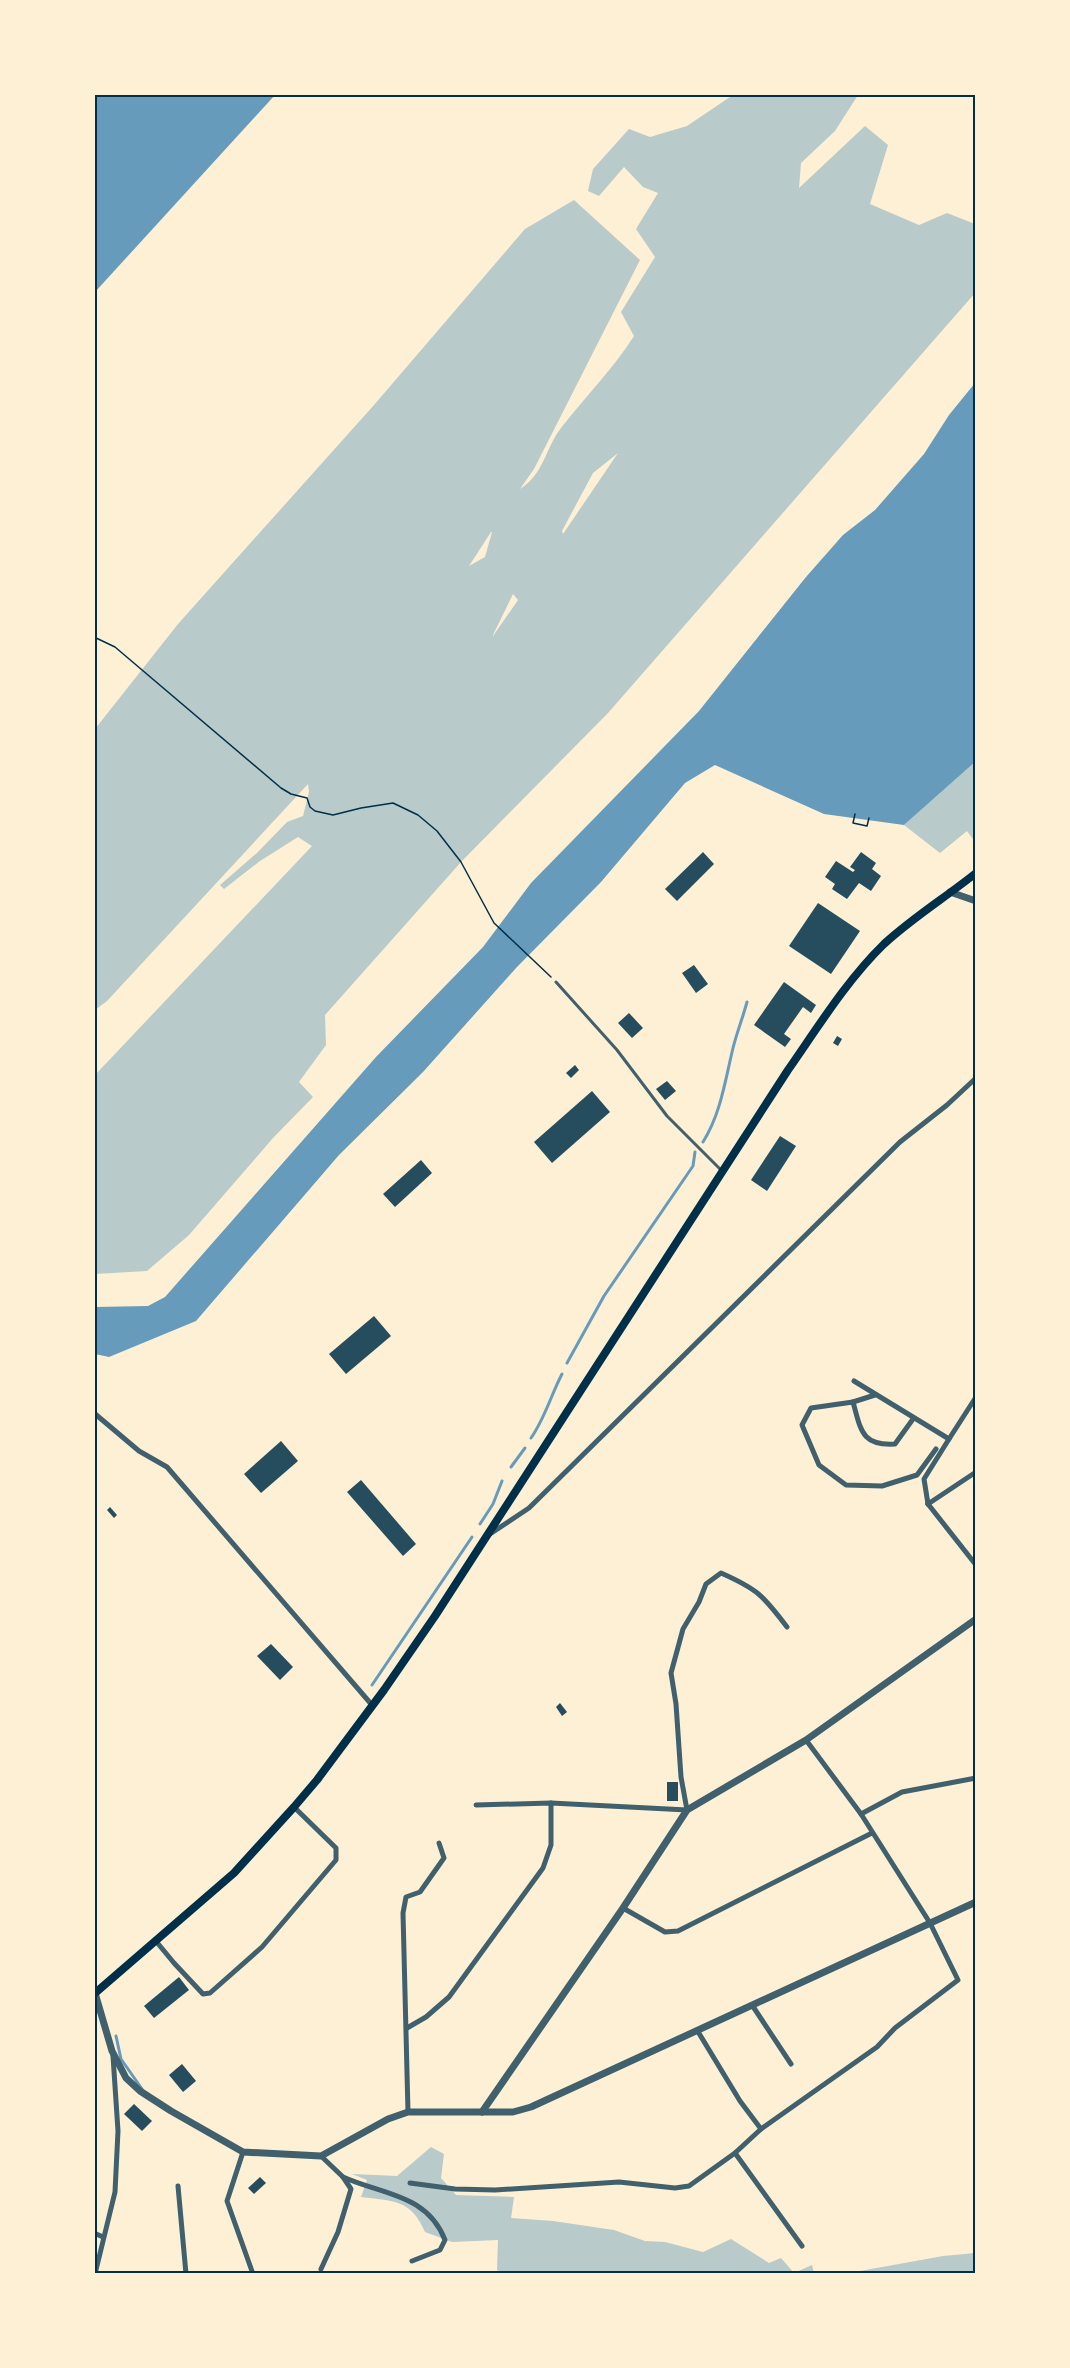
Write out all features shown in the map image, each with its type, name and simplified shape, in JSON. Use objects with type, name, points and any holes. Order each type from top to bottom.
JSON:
[{"type":"main road","points":[[94,1994],[234,1873],[317,1780],[435,1616],[797,1056],[868,961],[886,943],[975,873]]},
{"type":"street","points":[[950,892],[975,902]]},
{"type":"street","points":[[487,1536],[529,1508],[900,1142],[947,1105],[975,1078]]},
{"type":"street","points":[[854,1381],[949,1439]]},
{"type":"street","points":[[875,1395],[853,1402],[811,1408],[802,1425],[819,1464],[846,1485],[882,1486],[917,1475],[936,1449]]},
{"type":"street","points":[[975,1397],[924,1479],[927,1504],[975,1566]]},
{"type":"street","points":[[853,1402],[863,1435],[877,1445],[895,1444],[914,1419]]},
{"type":"street","points":[[94,1413],[139,1452],[167,1467],[372,1705]]},
{"type":"street","points":[[927,1504],[975,1472]]},
{"type":"street","points":[[687,1810],[681,1777],[676,1704],[671,1673],[683,1629],[699,1602],[706,1584],[721,1573],[748,1585],[765,1597],[787,1626]]},
{"type":"street","points":[[482,2112],[623,1908],[687,1810],[806,1740],[975,1619]]},
{"type":"street","points":[[410,2183],[455,2189],[495,2190],[620,2182],[675,2188],[689,2186],[735,2153],[761,2129],[877,2047],[895,2028],[958,1980],[930,1923],[861,1814],[806,1740]]},
{"type":"street","points":[[861,1814],[902,1791],[975,1778]]},
{"type":"street","points":[[476,1804],[551,1803],[687,1810]]},
{"type":"street","points":[[407,2028],[426,2017],[449,1997],[543,1868],[551,1845],[551,1803]]},
{"type":"street","points":[[155,1941],[203,1994],[210,1993],[262,1947],[336,1860],[336,1848],[294,1807]]},
{"type":"street","points":[[623,1908],[665,1932],[678,1931],[872,1833]]},
{"type":"street","points":[[408,2112],[403,1913],[406,1897],[420,1892],[444,1858],[439,1843]]},
{"type":"street","points":[[94,1994],[112,2051],[126,2078],[140,2091],[243,2152],[321,2156],[388,2119],[408,2112],[513,2112],[531,2107],[975,1902]]},
{"type":"street","points":[[752,2005],[791,2064]]},
{"type":"street","points":[[697,2030],[740,2101],[761,2129]]},
{"type":"street","points":[[95,2274],[115,2192],[118,2131],[112,2051]]},
{"type":"street","points":[[243,2152],[228,2201],[253,2274]]},
{"type":"street","points":[[735,2153],[802,2246]]},
{"type":"street","points":[[321,2156],[343,2177],[351,2189],[338,2232],[321,2268]]},
{"type":"street","points":[[343,2177],[418,2205],[439,2224],[445,2240],[440,2250],[412,2261]]},
{"type":"street","points":[[178,2186],[186,2274]]},
{"type":"street","points":[[94,2233],[103,2237]]},
{"type":"lane","points":[[556,982],[617,1050],[667,1116],[723,1173]]},
{"type":"path","points":[[94,638],[116,647],[281,788],[291,794],[308,798],[310,807],[315,811],[333,815],[393,803],[418,815],[437,831],[460,862],[494,923],[556,982]]},
{"type":"path","points":[[855,814],[853,824],[867,826],[869,818]]},
{"type":"shaded area","points":[[733,95],[858,95],[835,131],[801,163],[799,188],[865,126],[888,145],[870,204],[919,225],[947,213],[975,224],[975,293],[608,713],[461,862],[325,1015],[326,1045],[299,1082],[313,1097],[273,1138],[189,1235],[147,1271],[95,1274],[95,1075],[312,846],[298,837],[260,861],[224,889],[220,885],[257,853],[287,822],[303,816],[309,792],[308,784],[107,1001],[95,1010],[95,729],[178,624],[374,405],[525,229],[574,200],[640,260],[534,469],[520,489],[528,483],[539,469],[561,428],[634,336],[621,312],[655,257],[636,229],[658,193],[643,187],[624,167],[599,196],[588,191],[593,169],[629,129],[650,137],[687,126]],"holes":[[[618,453],[563,534],[562,531],[593,473]],[[491,532],[485,557],[469,566]],[[513,594],[518,600],[493,636]]]},
{"type":"shaded area","points":[[975,762],[975,842],[967,831],[940,853],[904,825]]},
{"type":"shaded area","points":[[431,2147],[444,2154],[441,2178],[456,2195],[514,2197],[511,2218],[553,2221],[614,2230],[645,2241],[665,2242],[703,2252],[731,2239],[769,2263],[781,2258],[794,2273],[503,2273],[497,2270],[498,2240],[452,2242],[425,2232],[420,2221],[407,2207],[392,2201],[361,2197],[367,2180],[352,2174],[397,2176]]},
{"type":"shaded area","points":[[975,2253],[975,2273],[849,2273],[943,2256]]},
{"type":"shaded area","points":[[812,2265],[814,2273],[794,2273]]},
{"type":"water","points":[[94,95],[275,95],[95,292]]},
{"type":"water","points":[[975,383],[975,762],[904,825],[824,814],[715,765],[685,783],[601,882],[516,968],[423,1072],[339,1155],[196,1321],[109,1357],[95,1354],[95,1307],[148,1306],[165,1297],[376,1057],[483,947],[531,883],[699,711],[806,577],[843,535],[875,510],[924,454],[949,415]]},
{"type":"building","points":[[703,852],[714,864],[677,901],[665,889]]},
{"type":"building","points":[[861,852],[876,863],[872,869],[881,876],[871,891],[859,883],[847,899],[832,889],[835,884],[825,877],[836,861],[853,872],[855,870],[850,867]]},
{"type":"building","points":[[818,903],[860,931],[831,974],[789,946]]},
{"type":"building","points":[[694,965],[708,984],[696,993],[682,973]]},
{"type":"building","points":[[784,982],[816,1005],[811,1013],[803,1007],[784,1034],[791,1039],[785,1047],[754,1025]]},
{"type":"building","points":[[629,1013],[643,1028],[632,1038],[618,1023]]},
{"type":"building","points":[[837,1036],[842,1039],[838,1046],[833,1043]]},
{"type":"building","points":[[575,1065],[579,1070],[571,1078],[566,1073]]},
{"type":"building","points":[[667,1081],[676,1091],[665,1100],[656,1089]]},
{"type":"building","points":[[592,1091],[610,1112],[552,1163],[534,1142]]},
{"type":"building","points":[[780,1136],[796,1146],[767,1191],[751,1180]]},
{"type":"building","points":[[421,1160],[432,1173],[395,1207],[383,1194]]},
{"type":"building","points":[[374,1316],[391,1336],[346,1374],[329,1354]]},
{"type":"building","points":[[281,1441],[298,1461],[261,1493],[244,1474]]},
{"type":"building","points":[[361,1480],[416,1544],[403,1556],[347,1492]]},
{"type":"building","points":[[110,1507],[117,1515],[114,1518],[107,1510]]},
{"type":"building","points":[[271,1644],[293,1667],[280,1680],[257,1656]]},
{"type":"building","points":[[560,1703],[567,1712],[562,1716],[556,1707]]},
{"type":"building","points":[[667,1782],[678,1782],[678,1801],[667,1801]]},
{"type":"building","points":[[179,1977],[189,1990],[154,2018],[144,2006]]},
{"type":"building","points":[[182,2064],[196,2081],[183,2092],[169,2075]]},
{"type":"building","points":[[134,2104],[152,2121],[142,2131],[124,2114]]},
{"type":"building","points":[[260,2177],[266,2183],[254,2194],[248,2188]]},
{"type":"waterway","points":[[703,1142],[718,1108],[747,1002]]},
{"type":"waterway","points":[[567,1363],[604,1296],[693,1166],[695,1152]]},
{"type":"waterway","points":[[531,1438],[562,1374]]},
{"type":"waterway","points":[[511,1467],[525,1448]]},
{"type":"waterway","points":[[480,1524],[493,1504],[502,1481]]},
{"type":"waterway","points":[[372,1685],[472,1537]]},
{"type":"waterway","points":[[116,2036],[121,2059],[142,2089]]}]
